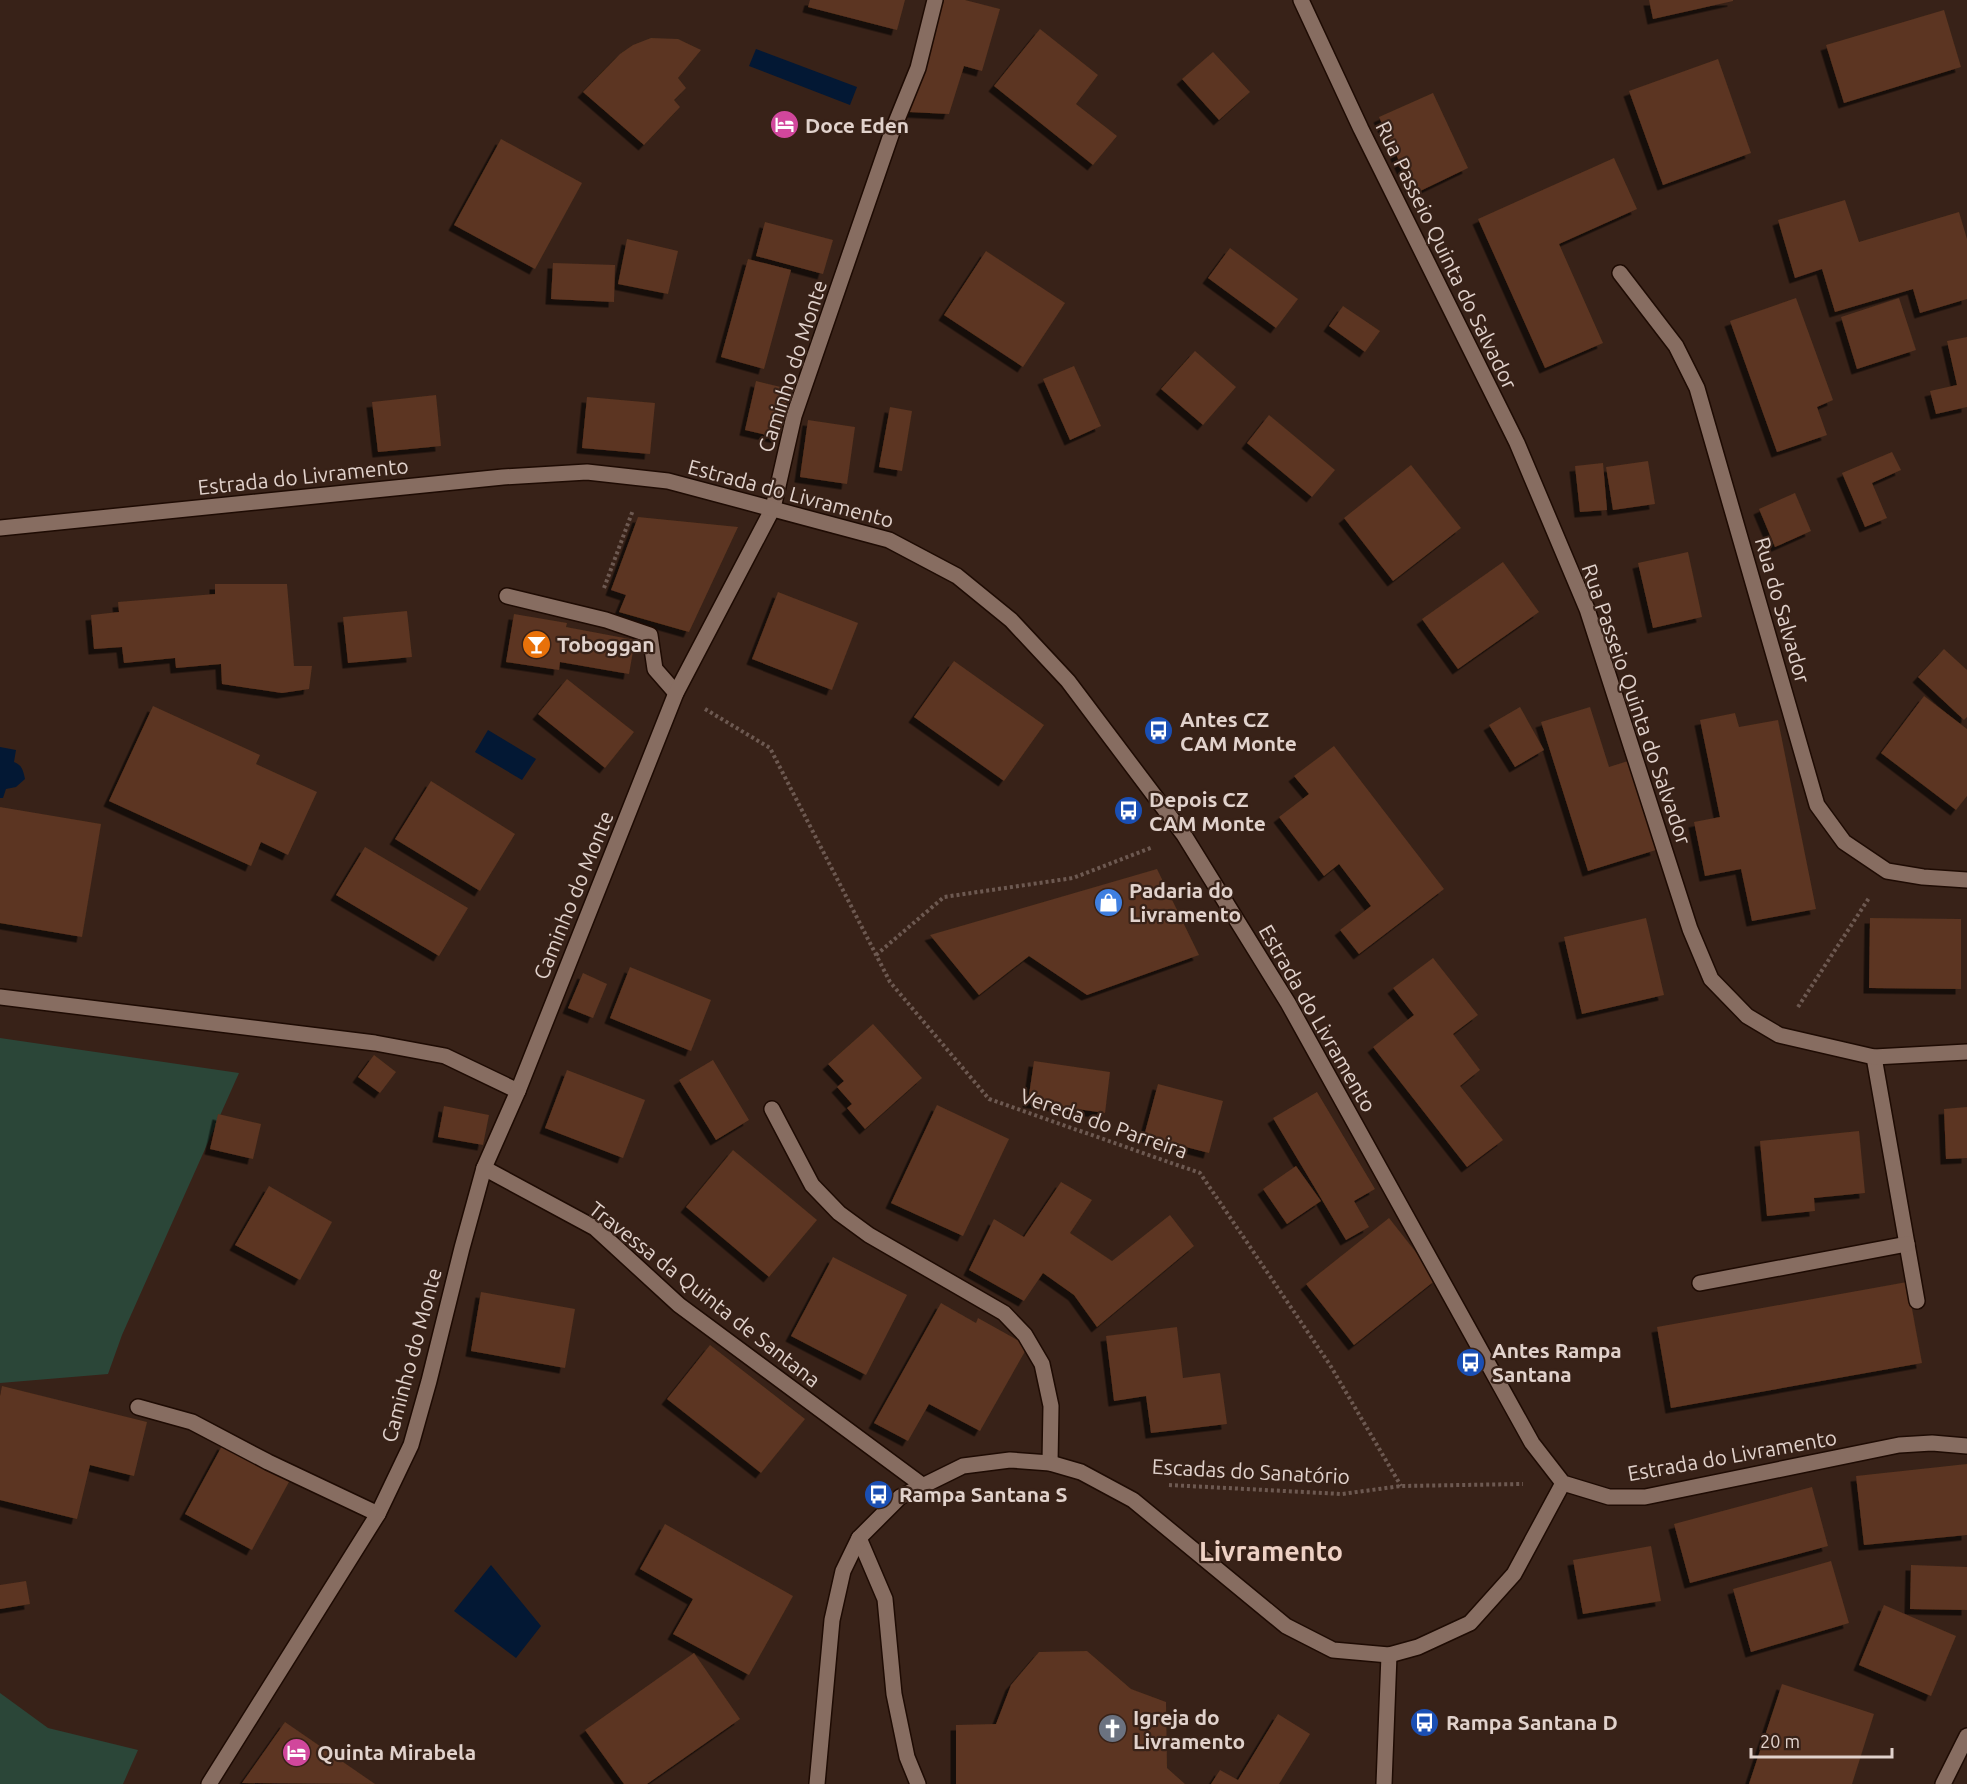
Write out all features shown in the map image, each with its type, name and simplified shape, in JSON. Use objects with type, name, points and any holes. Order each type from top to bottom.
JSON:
[{"type":"street","name":"Caminho do Monte","points":[[208,1784],[378,1514],[411,1445],[484,1168],[518,1091],[676,693],[773,508],[794,416],[892,132],[918,68],[935,0]]},
{"type":"street","name":"Rua Passeio Quinta do Salvador","points":[[1301,0],[1366,139],[1517,443],[1587,609],[1690,929],[1711,980],[1747,1016],[1779,1035],[1874,1057],[1967,1052]]},
{"type":"street","name":"Rua do Salvador","points":[[1620,273],[1676,346],[1697,388],[1817,805],[1844,842],[1887,871],[1923,878],[1967,880]]},
{"type":"street","name":"Estrada do Livramento","points":[[0,528],[503,477],[587,472],[668,481],[889,540],[957,576],[1011,620],[1068,681],[1184,835],[1288,1003],[1532,1443],[1563,1483],[1609,1497],[1645,1497],[1899,1445],[1932,1443],[1967,1446]]},
{"type":"street","points":[[507,596],[606,620],[650,635],[656,669],[676,693]]},
{"type":"street","points":[[0,997],[399,1047],[446,1056],[518,1091]]},
{"type":"street","points":[[1874,1057],[1917,1302]]},
{"type":"street","points":[[772,1109],[813,1185],[839,1213],[869,1235],[1004,1313],[1025,1335],[1042,1364],[1051,1406],[1050,1463]]},
{"type":"street","name":"Travessa da Quinta de Santana","points":[[484,1168],[595,1228],[680,1305],[922,1485]]},
{"type":"street","points":[[1700,1283],[1907,1244]]},
{"type":"street","points":[[138,1407],[192,1422],[268,1462],[378,1514]]},
{"type":"street","points":[[817,1784],[832,1620],[843,1571],[859,1538],[900,1497],[963,1466],[1010,1460],[1050,1463],[1081,1472],[1133,1500],[1286,1626],[1333,1650],[1389,1655],[1418,1647],[1470,1623],[1515,1574],[1563,1483]]},
{"type":"street","points":[[859,1538],[885,1599],[894,1694],[907,1757],[918,1784]]},
{"type":"street","points":[[1384,1784],[1389,1655]]},
{"type":"street","points":[[1943,1784],[1967,1736]]},
{"type":"path","points":[[614,564],[644,479]]},
{"type":"path","name":"Vereda do Parreira","points":[[676,693],[770,748],[890,982],[989,1099],[1200,1173],[1330,1365],[1401,1486]]},
{"type":"path","points":[[876,955],[944,897],[1072,878],[1184,835]]},
{"type":"path","points":[[1779,1035],[1887,871]]},
{"type":"path","name":"Escadas do Sanatório","points":[[1167,1485],[1342,1494],[1401,1486],[1563,1483]]},
{"type":"green space","points":[[0,1038],[239,1073],[122,1335],[108,1374],[0,1383]]},
{"type":"green space","points":[[0,1693],[48,1728],[138,1750],[123,1784],[0,1784]]},
{"type":"water","points":[[756,49],[857,87],[850,105],[749,66]]},
{"type":"water","points":[[488,730],[536,759],[522,780],[475,752]]},
{"type":"water","points":[[0,747],[16,750],[14,762],[22,768],[25,779],[16,787],[6,789],[3,798],[0,798]]},
{"type":"water","points":[[491,1565],[541,1626],[516,1658],[454,1611]]},
{"type":"building","points":[[810,0],[905,0],[897,30],[808,7]]},
{"type":"building","points":[[944,0],[965,0],[1000,9],[982,71],[964,66],[949,114],[909,112]]},
{"type":"building","points":[[1649,0],[1733,0],[1733,1],[1653,19]]},
{"type":"building","points":[[1944,10],[1961,67],[1844,103],[1826,45]]},
{"type":"building","points":[[1040,29],[1098,75],[1076,104],[1117,136],[1093,165],[994,86]]},
{"type":"building","points":[[651,38],[678,39],[701,50],[678,78],[686,88],[674,100],[680,107],[644,145],[583,92],[620,54],[633,45]]},
{"type":"building","points":[[1213,52],[1250,92],[1219,120],[1182,79]]},
{"type":"building","points":[[1718,59],[1751,153],[1663,185],[1629,91]]},
{"type":"building","points":[[1433,93],[1468,168],[1414,194],[1379,117]]},
{"type":"building","points":[[501,139],[582,183],[535,269],[454,225]]},
{"type":"building","points":[[1614,158],[1637,209],[1559,244],[1603,343],[1545,368],[1478,219]]},
{"type":"building","points":[[1845,200],[1859,242],[1959,212],[1967,239],[1967,299],[1920,313],[1913,289],[1835,312],[1822,269],[1795,278],[1778,220]]},
{"type":"building","points":[[765,222],[833,240],[823,274],[756,256]]},
{"type":"building","points":[[627,239],[678,251],[668,294],[618,284]]},
{"type":"building","points":[[1230,248],[1298,299],[1276,328],[1208,278]]},
{"type":"building","points":[[986,251],[1065,303],[1023,367],[944,315]]},
{"type":"building","points":[[748,259],[791,270],[764,369],[721,357]]},
{"type":"building","points":[[553,263],[615,265],[614,302],[551,299]]},
{"type":"building","points":[[1796,298],[1833,400],[1817,407],[1827,435],[1777,452],[1730,321]]},
{"type":"building","points":[[1899,298],[1916,350],[1857,369],[1841,317]]},
{"type":"building","points":[[1343,306],[1380,331],[1365,352],[1329,326]]},
{"type":"building","points":[[1967,337],[1967,407],[1936,414],[1930,391],[1957,385],[1947,341]]},
{"type":"building","points":[[1195,351],[1236,387],[1203,425],[1161,389]]},
{"type":"building","points":[[1074,366],[1101,426],[1070,440],[1043,379]]},
{"type":"building","points":[[756,381],[789,389],[779,438],[745,430]]},
{"type":"building","points":[[436,395],[441,446],[378,452],[372,402]]},
{"type":"building","points":[[587,397],[655,403],[650,454],[582,448]]},
{"type":"building","points":[[890,407],[912,411],[902,471],[879,467]]},
{"type":"building","points":[[1269,415],[1335,470],[1312,497],[1247,443]]},
{"type":"building","points":[[808,420],[855,427],[847,484],[800,477]]},
{"type":"building","points":[[1892,452],[1901,470],[1872,483],[1887,518],[1865,527],[1842,473]]},
{"type":"building","points":[[1648,461],[1655,504],[1613,510],[1606,467]]},
{"type":"building","points":[[1603,463],[1607,510],[1580,512],[1575,466]]},
{"type":"building","points":[[1411,465],[1461,528],[1393,581],[1344,518]]},
{"type":"building","points":[[1795,493],[1811,531],[1775,547],[1759,509]]},
{"type":"building","points":[[638,517],[738,527],[689,632],[619,612],[626,595],[611,590]]},
{"type":"building","points":[[1688,552],[1702,617],[1653,628],[1638,563]]},
{"type":"building","points":[[1503,562],[1539,612],[1458,669],[1422,619]]},
{"type":"building","points":[[215,584],[287,584],[294,666],[312,666],[309,689],[282,693],[222,684],[221,664],[176,668],[175,658],[124,663],[122,647],[94,649],[91,615],[119,612],[118,602],[215,594]]},
{"type":"building","points":[[778,592],[858,623],[832,690],[752,659]]},
{"type":"building","points":[[407,611],[412,657],[348,663],[343,617]]},
{"type":"building","points":[[514,614],[567,623],[566,627],[635,640],[629,674],[560,662],[559,670],[506,662]]},
{"type":"building","points":[[1944,649],[1967,670],[1967,717],[1964,720],[1918,677]]},
{"type":"building","points":[[954,661],[1044,725],[1004,781],[914,717]]},
{"type":"building","points":[[567,679],[634,732],[605,768],[538,714]]},
{"type":"building","points":[[1924,696],[1967,729],[1967,796],[1956,810],[1881,753]]},
{"type":"building","points":[[153,706],[260,755],[256,764],[317,792],[288,855],[261,842],[251,866],[109,801]]},
{"type":"building","points":[[1520,707],[1544,750],[1515,767],[1489,725]]},
{"type":"building","points":[[1590,707],[1609,767],[1628,761],[1656,850],[1588,871],[1541,722]]},
{"type":"building","points":[[1735,713],[1739,727],[1778,720],[1816,909],[1752,921],[1741,869],[1705,876],[1694,822],[1720,817],[1700,720]]},
{"type":"building","points":[[1334,746],[1444,889],[1359,954],[1340,930],[1371,906],[1339,864],[1324,876],[1279,817],[1309,794],[1294,776]]},
{"type":"building","points":[[431,781],[515,834],[480,891],[395,839]]},
{"type":"building","points":[[0,807],[101,824],[82,937],[0,923]]},
{"type":"building","points":[[365,847],[468,908],[439,956],[336,895]]},
{"type":"building","name":"Padaria do Livramento","points":[[1157,869],[1199,955],[1087,995],[1029,956],[979,995],[930,935]]},
{"type":"building","points":[[1646,918],[1664,995],[1582,1014],[1564,937]]},
{"type":"building","points":[[1870,918],[1961,919],[1961,989],[1869,988]]},
{"type":"building","points":[[1433,958],[1478,1015],[1453,1034],[1480,1070],[1460,1086],[1503,1140],[1467,1167],[1373,1047],[1414,1015],[1393,988]]},
{"type":"building","points":[[630,967],[711,1000],[691,1051],[610,1018]]},
{"type":"building","points":[[583,973],[607,984],[593,1018],[568,1008]]},
{"type":"building","points":[[873,1024],[922,1078],[865,1129],[847,1108],[852,1104],[837,1087],[844,1081],[828,1064]]},
{"type":"building","points":[[374,1055],[396,1072],[380,1093],[358,1077]]},
{"type":"building","points":[[713,1060],[749,1120],[716,1140],[679,1080]]},
{"type":"building","points":[[1034,1061],[1110,1072],[1105,1113],[1028,1102]]},
{"type":"building","points":[[567,1070],[645,1100],[623,1158],[545,1128]]},
{"type":"building","points":[[1158,1084],[1223,1101],[1209,1153],[1144,1136]]},
{"type":"building","points":[[1317,1092],[1375,1189],[1354,1201],[1369,1227],[1346,1240],[1273,1118]]},
{"type":"building","points":[[937,1105],[1009,1139],[963,1236],[891,1203]]},
{"type":"building","points":[[444,1106],[489,1115],[483,1145],[438,1137]]},
{"type":"building","points":[[1967,1107],[1967,1158],[1946,1159],[1944,1109]]},
{"type":"building","points":[[218,1114],[261,1124],[253,1159],[210,1149]]},
{"type":"building","points":[[1859,1131],[1865,1193],[1814,1198],[1815,1211],[1767,1216],[1760,1141]]},
{"type":"building","points":[[733,1150],[817,1220],[769,1277],[686,1207]]},
{"type":"building","points":[[1296,1166],[1321,1201],[1287,1224],[1263,1189]]},
{"type":"building","points":[[1061,1182],[1092,1200],[1070,1233],[1112,1261],[1170,1215],[1194,1246],[1097,1327],[1074,1295],[1043,1273],[1024,1301],[969,1270],[994,1219],[1024,1237]]},
{"type":"building","points":[[269,1186],[332,1222],[300,1280],[235,1245]]},
{"type":"building","points":[[1389,1218],[1437,1279],[1354,1345],[1306,1284]]},
{"type":"building","points":[[833,1257],[907,1295],[866,1375],[791,1336]]},
{"type":"building","points":[[1907,1282],[1922,1363],[1671,1408],[1657,1327]]},
{"type":"building","points":[[481,1292],[575,1309],[565,1368],[471,1351]]},
{"type":"building","points":[[941,1303],[976,1323],[978,1318],[1028,1346],[980,1431],[929,1404],[908,1441],[874,1423]]},
{"type":"building","points":[[1177,1327],[1183,1378],[1220,1373],[1227,1424],[1151,1433],[1146,1396],[1114,1401],[1106,1336]]},
{"type":"building","points":[[710,1345],[805,1419],[761,1473],[667,1399]]},
{"type":"building","points":[[2,1386],[147,1422],[134,1476],[90,1465],[77,1519],[0,1500],[0,1396]]},
{"type":"building","points":[[223,1444],[290,1480],[252,1550],[185,1514]]},
{"type":"building","points":[[1967,1464],[1967,1535],[1864,1545],[1856,1476]]},
{"type":"building","points":[[1812,1487],[1828,1546],[1690,1583],[1674,1524]]},
{"type":"building","points":[[665,1524],[793,1596],[749,1675],[673,1634],[693,1599],[640,1569]]},
{"type":"building","points":[[1651,1546],[1661,1601],[1583,1614],[1573,1560]]},
{"type":"building","points":[[1831,1561],[1849,1623],[1751,1652],[1733,1589]]},
{"type":"building","points":[[1911,1565],[1967,1567],[1967,1610],[1910,1609]]},
{"type":"building","points":[[26,1581],[30,1604],[0,1609],[0,1585]]},
{"type":"building","points":[[1884,1605],[1956,1636],[1931,1696],[1859,1665]]},
{"type":"building","name":"Igreja do Livramento","points":[[1087,1651],[1131,1689],[1166,1702],[1167,1768],[1185,1784],[956,1784],[956,1725],[996,1724],[1011,1685],[1039,1652]]},
{"type":"building","points":[[694,1653],[740,1719],[647,1784],[624,1784],[585,1730]]},
{"type":"building","points":[[1782,1684],[1874,1714],[1852,1784],[1749,1784]]},
{"type":"building","points":[[1278,1714],[1310,1734],[1279,1784],[1211,1784],[1220,1770],[1238,1780]]},
{"type":"building","name":"Quinta Mirabela","points":[[285,1722],[375,1784],[242,1783]]},
{"type":"place","name":"Doce Eden","points":[[784,125]]},
{"type":"place","name":"Toboggan","points":[[536,644]]},
{"type":"place","name":"Antes CZ CAM Monte","points":[[1159,731]]},
{"type":"place","name":"Depois CZ CAM Monte","points":[[1128,811]]},
{"type":"place","name":"Padaria do Livramento","points":[[1108,902]]},
{"type":"place","name":"Antes Rampa Santana","points":[[1471,1362]]},
{"type":"place","name":"Rampa Santana S","points":[[878,1494]]},
{"type":"place","name":"Rampa Santana D","points":[[1425,1722]]},
{"type":"place","name":"Igreja do Livramento","points":[[1112,1729]]},
{"type":"place","name":"Quinta Mirabela","points":[[296,1752]]},
{"type":"district","name":"Livramento","points":[[1271,1551]]}]
